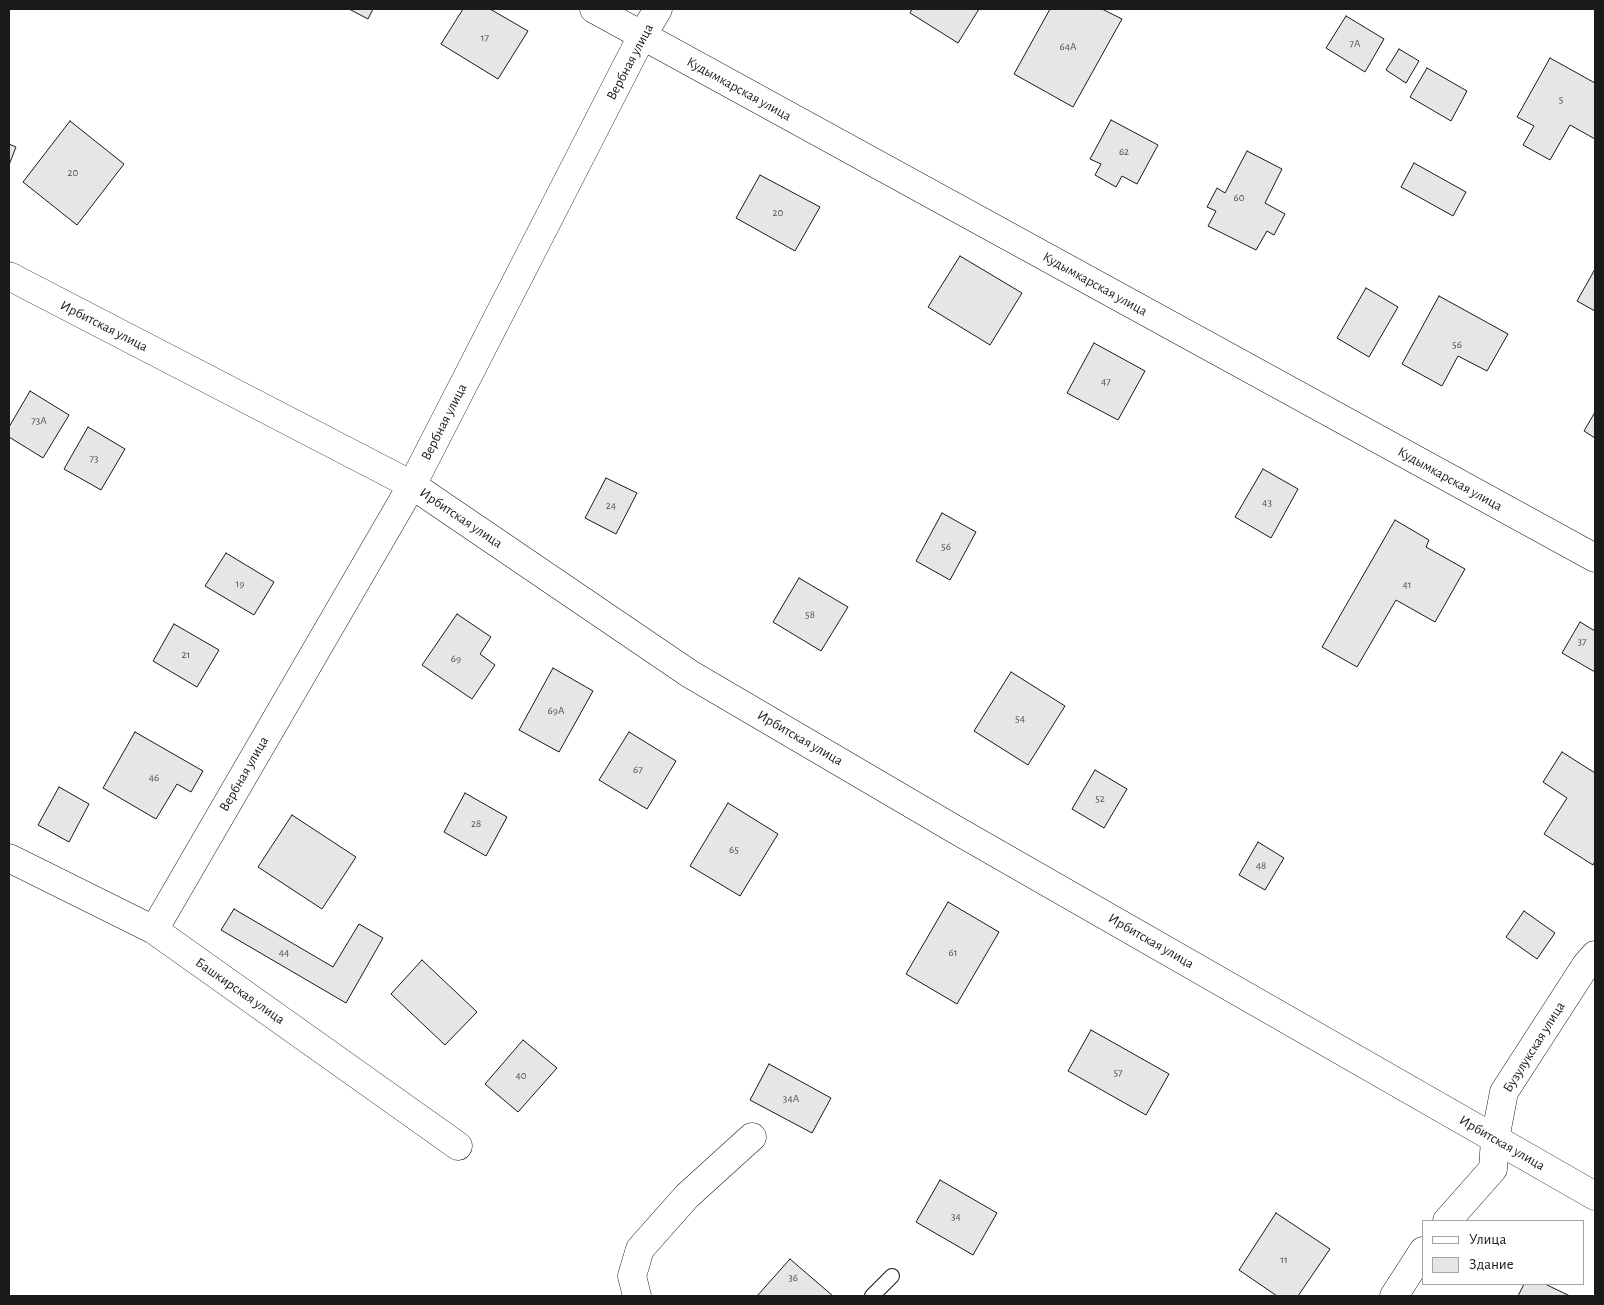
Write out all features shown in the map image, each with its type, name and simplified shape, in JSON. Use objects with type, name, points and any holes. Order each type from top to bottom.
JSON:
[{"type":"street","name":"Кудымкарская улица","points":[[594,9],[1595,558]]},
{"type":"street","name":"Вербная улица","points":[[154,930],[412,485],[642,36],[658,9]]},
{"type":"street","name":"Ирбитская улица","points":[[9,276],[412,485],[690,674],[956,830],[1595,1196]]},
{"type":"street","name":"Башкирская улица","points":[[9,858],[154,930],[458,1146]]},
{"type":"street","name":"Бузулукская улица","points":[[1447,1220],[1493,1169],[1495,1139],[1504,1092],[1586,965],[1595,955]]},
{"type":"street","points":[[637,1296],[632,1276],[640,1249],[687,1196],[752,1137]]},
{"type":"street","points":[[1394,1296],[1422,1253]]},
{"type":"lane","points":[[872,1296],[892,1276]]},
{"type":"building","points":[[349,9],[373,9],[368,19]]},
{"type":"building","points":[[463,9],[490,9],[528,31],[498,79],[441,44]]},
{"type":"building","points":[[912,9],[979,9],[958,43],[910,13]]},
{"type":"building","points":[[1050,9],[1102,9],[1122,19],[1073,107],[1014,74]]},
{"type":"building","points":[[1346,16],[1384,39],[1365,72],[1326,48]]},
{"type":"building","points":[[1399,49],[1419,61],[1406,83],[1386,70]]},
{"type":"building","points":[[1550,58],[1595,83],[1595,139],[1570,125],[1550,160],[1523,145],[1534,126],[1517,117]]},
{"type":"building","points":[[1427,68],[1467,91],[1451,121],[1410,97]]},
{"type":"building","points":[[1111,120],[1158,145],[1137,184],[1122,176],[1116,187],[1095,175],[1101,164],[1090,159]]},
{"type":"building","points":[[70,121],[124,164],[77,225],[23,182]]},
{"type":"building","points":[[9,144],[16,147],[9,165]]},
{"type":"building","points":[[1247,151],[1282,169],[1265,203],[1285,214],[1274,235],[1267,231],[1256,250],[1208,226],[1216,211],[1207,207],[1217,188],[1225,193]]},
{"type":"building","points":[[1414,163],[1466,192],[1453,216],[1401,187]]},
{"type":"building","points":[[760,175],[820,207],[795,251],[736,218]]},
{"type":"building","points":[[960,256],[1022,293],[990,345],[928,307]]},
{"type":"building","points":[[1595,269],[1595,311],[1577,301]]},
{"type":"building","points":[[1366,288],[1398,307],[1369,357],[1337,338]]},
{"type":"building","points":[[1439,296],[1508,334],[1487,371],[1458,356],[1442,386],[1402,364]]},
{"type":"building","points":[[1094,343],[1145,371],[1118,420],[1067,393]]},
{"type":"building","points":[[30,391],[69,415],[43,458],[9,437],[9,427]]},
{"type":"building","points":[[1595,412],[1595,438],[1584,431]]},
{"type":"building","points":[[88,427],[125,449],[101,490],[64,469]]},
{"type":"building","points":[[1263,469],[1298,489],[1271,538],[1235,517]]},
{"type":"building","points":[[606,478],[637,493],[616,534],[585,518]]},
{"type":"building","points":[[942,513],[976,532],[950,580],[916,561]]},
{"type":"building","points":[[1395,520],[1429,540],[1426,547],[1465,569],[1435,622],[1396,600],[1357,667],[1322,647]]},
{"type":"building","points":[[226,553],[274,582],[254,615],[205,586]]},
{"type":"building","points":[[799,578],[848,607],[821,651],[773,622]]},
{"type":"building","points":[[457,614],[491,637],[480,654],[495,665],[472,699],[422,665]]},
{"type":"building","points":[[1580,622],[1595,631],[1595,672],[1562,653]]},
{"type":"building","points":[[174,624],[219,650],[197,687],[153,661]]},
{"type":"building","points":[[553,668],[593,691],[559,752],[519,730]]},
{"type":"building","points":[[1011,672],[1065,706],[1028,765],[974,731]]},
{"type":"building","points":[[135,732],[203,771],[191,792],[177,784],[156,819],[103,788]]},
{"type":"building","points":[[629,732],[676,761],[647,809],[599,780]]},
{"type":"building","points":[[1562,752],[1595,773],[1595,861],[1593,865],[1544,834],[1567,798],[1543,782]]},
{"type":"building","points":[[1095,770],[1127,789],[1104,828],[1072,809]]},
{"type":"building","points":[[59,787],[89,804],[69,842],[38,825]]},
{"type":"building","points":[[465,793],[507,817],[486,856],[444,832]]},
{"type":"building","points":[[728,803],[778,834],[740,896],[690,866]]},
{"type":"building","points":[[292,815],[356,857],[322,909],[258,867]]},
{"type":"building","points":[[1258,842],[1284,858],[1265,890],[1239,875]]},
{"type":"building","points":[[948,902],[999,932],[957,1004],[906,974]]},
{"type":"building","points":[[234,909],[333,967],[359,924],[383,938],[346,1003],[221,930]]},
{"type":"building","points":[[1524,911],[1555,933],[1537,959],[1506,937]]},
{"type":"building","points":[[422,960],[477,1012],[445,1045],[391,994]]},
{"type":"building","points":[[1091,1030],[1169,1074],[1146,1115],[1068,1071]]},
{"type":"building","points":[[523,1040],[557,1068],[518,1112],[485,1084]]},
{"type":"building","points":[[769,1064],[831,1098],[812,1133],[750,1100]]},
{"type":"building","points":[[940,1180],[997,1213],[973,1255],[916,1222]]},
{"type":"building","points":[[1276,1213],[1330,1249],[1298,1296],[1277,1296],[1239,1270]]},
{"type":"building","points":[[790,1259],[833,1296],[757,1296]]},
{"type":"building","points":[[1524,1285],[1547,1285],[1570,1296],[1518,1296]]}]
